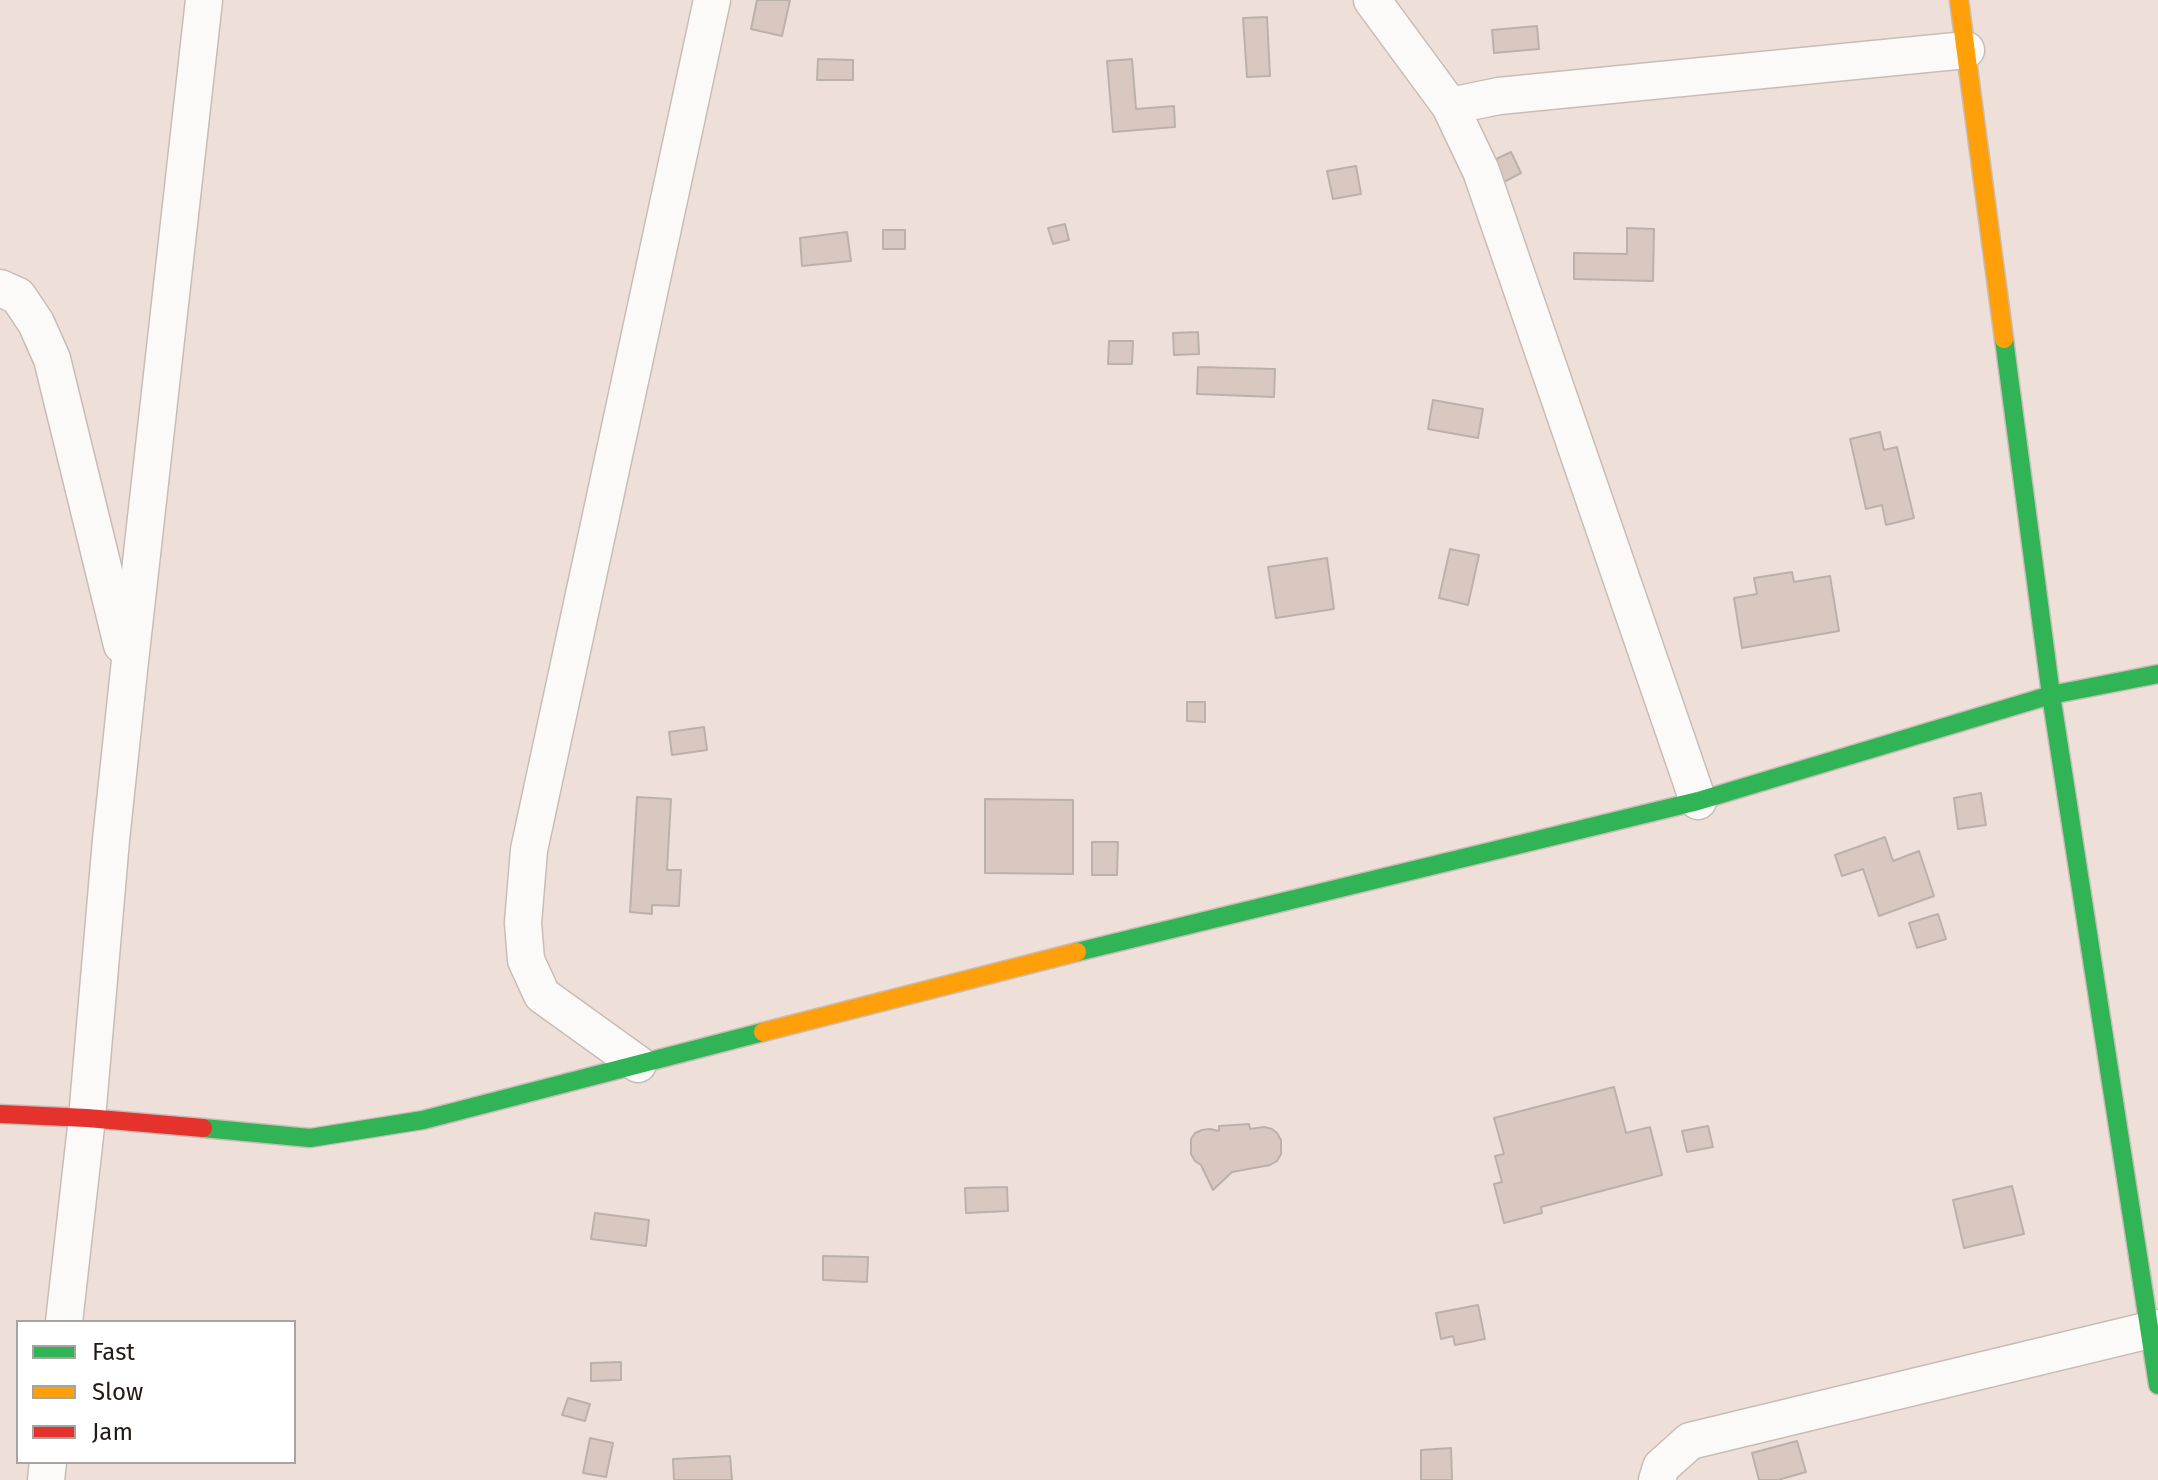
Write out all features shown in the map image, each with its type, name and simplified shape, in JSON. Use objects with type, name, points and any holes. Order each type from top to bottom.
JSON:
[{"type":"street","points":[[64,1320],[87,1118],[129,670],[204,0]]},
{"type":"street","points":[[638,1064],[542,995],[526,960],[523,923],[529,850],[712,0]]},
{"type":"street","points":[[1372,0],[1450,106],[1481,171],[1698,801]]},
{"type":"street","points":[[1959,0],[2051,695],[2153,1329],[2158,1385]]},
{"type":"street","points":[[1450,106],[1499,96],[1966,50]]},
{"type":"street","points":[[6,284],[36,323],[52,359],[129,670]]},
{"type":"street","points":[[0,1114],[87,1118],[310,1138],[423,1120],[1011,968],[1698,801],[2051,695],[2158,674]]},
{"type":"street","points":[[1657,1480],[1661,1467],[1690,1441],[2153,1329]]},
{"type":"building","points":[[757,0],[790,0],[782,36],[751,29]]},
{"type":"building","points":[[1267,17],[1270,76],[1247,77],[1243,18]]},
{"type":"building","points":[[1537,26],[1539,49],[1494,53],[1492,30]]},
{"type":"building","points":[[818,59],[853,60],[853,80],[817,80]]},
{"type":"building","points":[[1132,59],[1136,109],[1174,106],[1175,127],[1113,132],[1107,61]]},
{"type":"building","points":[[1511,152],[1521,173],[1500,184],[1490,162]]},
{"type":"building","points":[[1356,166],[1361,194],[1333,199],[1327,171]]},
{"type":"building","points":[[1065,224],[1069,240],[1053,244],[1048,228]]},
{"type":"building","points":[[1627,228],[1654,229],[1653,281],[1574,279],[1574,253],[1627,254]]},
{"type":"building","points":[[883,230],[905,230],[905,249],[883,249]]},
{"type":"building","points":[[847,232],[851,261],[802,266],[800,238]]},
{"type":"building","points":[[1198,332],[1199,354],[1174,355],[1173,333]]},
{"type":"building","points":[[1109,341],[1133,341],[1132,364],[1108,364]]},
{"type":"building","points":[[1198,367],[1275,369],[1274,397],[1197,394]]},
{"type":"building","points":[[1433,400],[1483,409],[1478,438],[1428,429]]},
{"type":"building","points":[[1880,432],[1884,450],[1897,447],[1914,518],[1886,525],[1882,505],[1866,509],[1850,439]]},
{"type":"building","points":[[1450,549],[1479,555],[1468,605],[1439,598]]},
{"type":"building","points":[[1327,558],[1334,609],[1276,618],[1268,567]]},
{"type":"building","points":[[1792,572],[1794,582],[1830,576],[1839,631],[1742,648],[1734,598],[1757,594],[1754,578]]},
{"type":"building","points":[[1187,702],[1205,702],[1205,722],[1187,721]]},
{"type":"building","points":[[704,727],[707,750],[672,755],[669,732]]},
{"type":"building","points":[[1981,793],[1986,825],[1958,829],[1954,798]]},
{"type":"building","points":[[637,797],[671,799],[667,870],[681,870],[679,906],[652,905],[652,914],[630,912]]},
{"type":"building","points":[[985,799],[1073,800],[1073,874],[985,873]]},
{"type":"building","points":[[1885,837],[1893,861],[1919,851],[1934,896],[1879,916],[1863,869],[1842,876],[1835,855]]},
{"type":"building","points":[[1092,842],[1118,842],[1117,875],[1092,875]]},
{"type":"building","points":[[1938,914],[1946,939],[1917,948],[1909,923]]},
{"type":"building","points":[[1614,1087],[1626,1133],[1650,1127],[1662,1175],[1541,1207],[1542,1213],[1504,1223],[1494,1184],[1502,1182],[1495,1156],[1504,1154],[1494,1118]]},
{"type":"building","points":[[1249,1124],[1250,1129],[1264,1127],[1277,1133],[1281,1140],[1281,1154],[1270,1165],[1232,1172],[1213,1190],[1201,1165],[1191,1154],[1191,1139],[1202,1130],[1219,1131],[1219,1126]]},
{"type":"building","points":[[1708,1126],[1713,1147],[1687,1152],[1682,1131]]},
{"type":"building","points":[[2012,1186],[2024,1234],[1964,1248],[1953,1200]]},
{"type":"building","points":[[1007,1187],[1008,1211],[966,1213],[965,1188]]},
{"type":"building","points":[[595,1213],[649,1220],[646,1246],[591,1239]]},
{"type":"building","points":[[823,1256],[868,1257],[867,1282],[823,1280]]},
{"type":"building","points":[[1478,1305],[1485,1339],[1455,1345],[1453,1336],[1441,1339],[1436,1313]]},
{"type":"building","points":[[621,1362],[621,1380],[591,1381],[591,1363]]},
{"type":"building","points":[[568,1398],[590,1404],[585,1421],[562,1415]]},
{"type":"building","points":[[590,1438],[613,1443],[606,1477],[583,1473]]},
{"type":"building","points":[[1797,1441],[1806,1472],[1778,1480],[1759,1480],[1752,1453]]},
{"type":"building","points":[[1451,1448],[1452,1480],[1421,1480],[1421,1450]]},
{"type":"building","points":[[730,1456],[732,1480],[674,1480],[673,1459]]},
{"type":"traffic: fast","points":[[2004,339],[2051,695],[2158,1385]]},
{"type":"traffic: fast","points":[[1077,952],[1698,801],[2051,695],[2158,674]]},
{"type":"traffic: fast","points":[[203,1128],[310,1138],[423,1120],[763,1032]]},
{"type":"traffic: slow","points":[[1959,0],[2004,339]]},
{"type":"traffic: slow","points":[[763,1032],[1077,952]]},
{"type":"traffic: jam","points":[[0,1114],[203,1128]]}]
